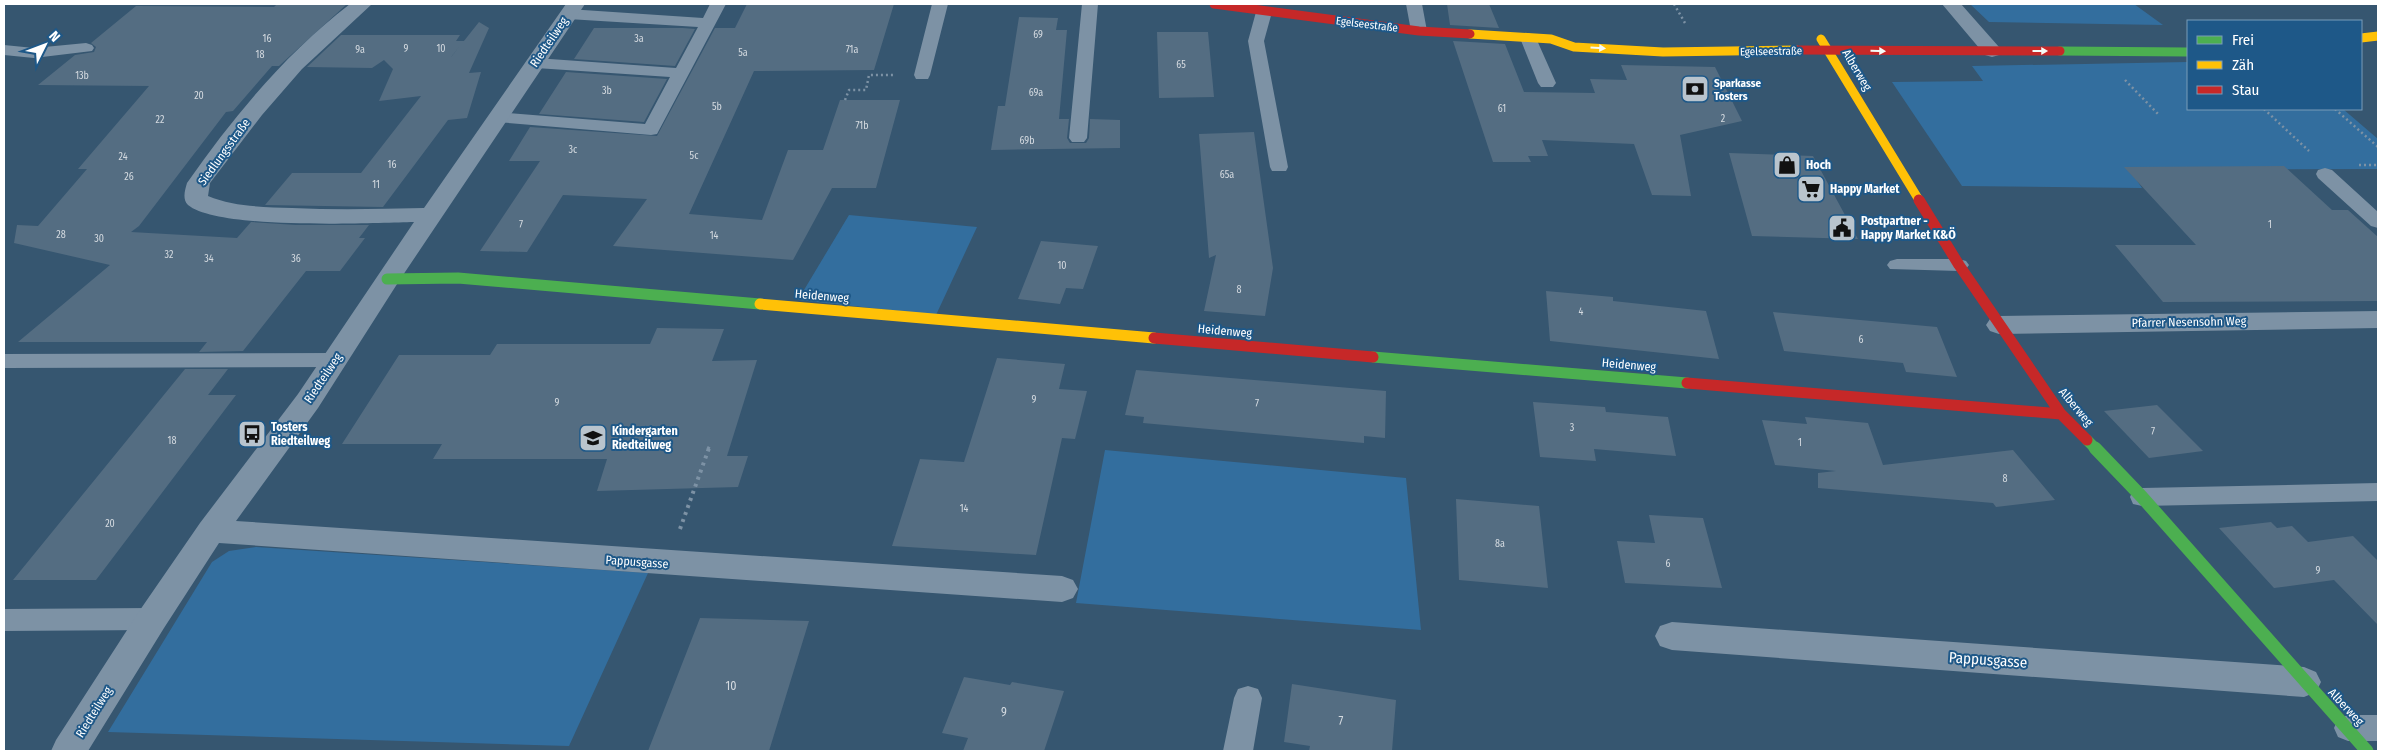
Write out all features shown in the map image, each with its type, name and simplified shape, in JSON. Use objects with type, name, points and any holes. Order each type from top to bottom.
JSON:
[{"type":"street","name":"Siedlungsstraße","points":[[362,4],[286,75],[240,128],[199,183],[196,193],[197,200],[214,207],[268,215],[430,215]]},
{"type":"street","name":"Egelseestraße","points":[[1214,4],[1419,31],[1551,40],[1574,47],[1663,52],[1829,50],[1983,40],[2187,52]]},
{"type":"street","points":[[1951,4],[1983,40]]},
{"type":"street","name":"Riedteilweg","points":[[69,751],[152,619],[211,531],[336,360],[430,215],[572,9]]},
{"type":"street","name":"Egelseestraße","points":[[1551,40],[1568,33]]},
{"type":"street","points":[[2362,38],[2378,36]]},
{"type":"street","name":"Alberweg","points":[[1839,38],[1815,38],[1829,50],[1959,265],[2061,414],[2142,497],[2367,751]]},
{"type":"street","name":"Heidenweg","points":[[387,279],[458,278],[2061,414]]},
{"type":"street","name":"Pfarrer Nesensohn Weg","points":[[1999,325],[2378,319]]},
{"type":"street","name":"Pappusgasse","points":[[211,531],[1062,590]]},
{"type":"street","name":"Pappusgasse","points":[[1672,636],[2304,682]]},
{"type":"lane","points":[[497,117],[651,130],[718,4]]},
{"type":"lane","points":[[922,75],[940,4]]},
{"type":"lane","points":[[1078,138],[1090,4]]},
{"type":"lane","points":[[1414,4],[1419,31]]},
{"type":"lane","points":[[572,9],[708,23]]},
{"type":"lane","points":[[1264,12],[1256,41],[1279,167]]},
{"type":"lane","points":[[1528,38],[1547,83]]},
{"type":"lane","points":[[4,50],[34,53],[86,48]]},
{"type":"lane","points":[[536,63],[681,73]]},
{"type":"lane","points":[[2325,174],[2378,222]]},
{"type":"lane","points":[[1896,265],[1959,265]]},
{"type":"lane","points":[[4,361],[336,360]]},
{"type":"lane","points":[[2142,497],[2378,492]]},
{"type":"lane","points":[[4,620],[152,619]]},
{"type":"lane","points":[[1238,751],[1248,698]]},
{"type":"lane","points":[[2348,728],[2378,728]]},
{"type":"path","points":[[845,100],[849,90],[866,90],[869,75],[922,75]]},
{"type":"path","points":[[2265,110],[2326,166],[2325,174]]},
{"type":"path","points":[[2335,110],[2378,147]]},
{"type":"path","points":[[668,564],[710,445]]},
{"type":"shaded area","points":[[1970,4],[2134,4],[2163,25],[1989,22]]},
{"type":"shaded area","points":[[2187,62],[2187,110],[2344,110],[2378,139],[2378,169],[2130,170],[2142,188],[1962,186],[1892,82],[1983,81],[1972,66]]},
{"type":"shaded area","points":[[849,215],[977,227],[936,315],[798,300]]},
{"type":"shaded area","points":[[1105,450],[1406,478],[1421,630],[1076,603]]},
{"type":"shaded area","points":[[256,547],[648,573],[569,746],[108,732],[212,562],[229,551]]},
{"type":"building","points":[[277,4],[347,4],[279,66],[272,66],[233,111],[226,112],[139,226],[131,232],[237,238],[251,222],[296,225],[369,225],[359,238],[365,238],[340,271],[306,271],[243,351],[199,352],[207,342],[18,342],[110,265],[14,243],[17,225],[38,226],[87,169],[78,169],[149,86],[38,85],[75,55],[94,52],[96,47],[91,43],[136,6],[274,7]]},
{"type":"building","points":[[747,4],[894,4],[874,70],[754,71],[689,214],[762,220],[788,150],[823,150],[840,100],[900,100],[876,188],[832,188],[793,260],[613,246],[647,199],[563,195],[527,252],[480,251],[540,161],[509,161],[530,127],[657,136],[715,28],[735,28]]},
{"type":"building","points":[[1447,4],[1489,4],[1499,28],[1450,25]]},
{"type":"building","points":[[1019,17],[1058,18],[1056,30],[1067,30],[1059,119],[1069,119],[1067,138],[1070,143],[1086,143],[1089,138],[1090,119],[1120,120],[1120,148],[991,150],[998,106],[1005,106]]},
{"type":"building","points":[[479,22],[489,28],[469,73],[481,72],[467,118],[448,120],[383,207],[265,205],[292,173],[361,173],[421,96],[379,101],[393,69],[384,60],[372,68],[307,67],[341,35],[460,35],[456,41],[464,41]]},
{"type":"building","points":[[594,28],[695,29],[675,66],[574,59]]},
{"type":"building","points":[[1157,32],[1208,32],[1214,97],[1159,98]]},
{"type":"building","points":[[1453,41],[1505,44],[1524,92],[1595,93],[1590,79],[1627,80],[1621,65],[1715,67],[1742,121],[1680,135],[1691,196],[1652,195],[1634,144],[1542,140],[1548,156],[1528,156],[1531,162],[1493,162]]},
{"type":"building","points":[[566,72],[667,79],[644,122],[539,114]]},
{"type":"building","points":[[1254,132],[1273,268],[1265,316],[1204,311],[1216,255],[1209,258],[1199,134]]},
{"type":"building","points":[[1729,153],[1813,156],[1858,239],[1752,236]]},
{"type":"building","points":[[2284,166],[2332,210],[2348,210],[2378,237],[2378,301],[2163,302],[2115,245],[2196,245],[2124,167]]},
{"type":"building","points":[[1041,241],[1098,246],[1083,289],[1066,288],[1060,304],[1018,299]]},
{"type":"building","points":[[1546,291],[1613,297],[1613,301],[1706,311],[1719,359],[1550,341]]},
{"type":"building","points":[[1773,312],[1937,327],[1957,377],[1906,372],[1903,363],[1784,351]]},
{"type":"building","points":[[657,328],[724,329],[712,361],[757,360],[727,456],[748,456],[738,487],[597,491],[607,459],[433,459],[442,444],[342,444],[399,355],[490,355],[497,344],[650,344]]},
{"type":"building","points":[[997,358],[1065,364],[1059,389],[1087,391],[1075,439],[1062,438],[1036,555],[892,546],[920,459],[964,462]]},
{"type":"building","points":[[185,369],[228,369],[208,395],[236,395],[96,580],[13,580]]},
{"type":"building","points":[[1136,370],[1386,391],[1385,438],[1364,436],[1364,443],[1143,423],[1144,417],[1125,415]]},
{"type":"building","points":[[1533,402],[1605,407],[1606,412],[1668,417],[1676,456],[1594,449],[1596,461],[1540,457]]},
{"type":"building","points":[[2157,405],[2203,451],[2149,458],[2104,411]]},
{"type":"building","points":[[1805,417],[1868,423],[1883,465],[2013,450],[2055,500],[1996,507],[1993,503],[1818,488],[1818,473],[1836,471],[1775,465],[1762,420],[1807,424]]},
{"type":"building","points":[[1456,499],[1539,506],[1548,588],[1459,580]]},
{"type":"building","points":[[1649,515],[1703,518],[1722,588],[1625,583],[1617,541],[1655,543]]},
{"type":"building","points":[[2271,522],[2277,528],[2292,526],[2308,542],[2353,536],[2378,561],[2378,625],[2334,580],[2274,588],[2219,528]]},
{"type":"building","points":[[700,618],[809,621],[769,751],[648,751]]},
{"type":"building","points":[[964,677],[1010,685],[1012,682],[1064,691],[1044,751],[963,751],[968,738],[942,733]]},
{"type":"building","points":[[1292,684],[1396,700],[1392,751],[1309,751],[1310,746],[1284,742]]},
{"type":"traffic: fast","points":[[2060,51],[2187,52]]},
{"type":"traffic: fast","points":[[387,279],[458,278],[760,304]]},
{"type":"traffic: fast","points":[[1373,357],[1687,383]]},
{"type":"traffic: fast","points":[[2087,440],[2142,497],[2367,751]]},
{"type":"traffic: slow","points":[[1470,34],[1551,39],[1574,47],[1663,52],[1796,50]]},
{"type":"traffic: slow","points":[[2362,38],[2378,36]]},
{"type":"traffic: slow","points":[[1821,39],[1919,200]]},
{"type":"traffic: slow","points":[[760,304],[1154,338]]},
{"type":"traffic: jam","points":[[1214,4],[1419,31],[1470,34]]},
{"type":"traffic: jam","points":[[1796,50],[2060,51]]},
{"type":"traffic: jam","points":[[1919,200],[1959,265],[2061,414],[2087,440]]},
{"type":"traffic: jam","points":[[1154,338],[1373,357]]},
{"type":"traffic: jam","points":[[1687,383],[2061,414]]},
{"type":"place","name":"Sparkasse Tosters","points":[[1695,89]]},
{"type":"place","name":"Hoch","points":[[1787,165]]},
{"type":"place","name":"Happy Market","points":[[1811,189]]},
{"type":"place","name":"Postpartner - Happy Market K&Ö","points":[[1842,228]]},
{"type":"place","name":"Tosters Riedteilweg","points":[[252,434]]},
{"type":"place","name":"Kindergarten Riedteilweg","points":[[593,438]]}]
